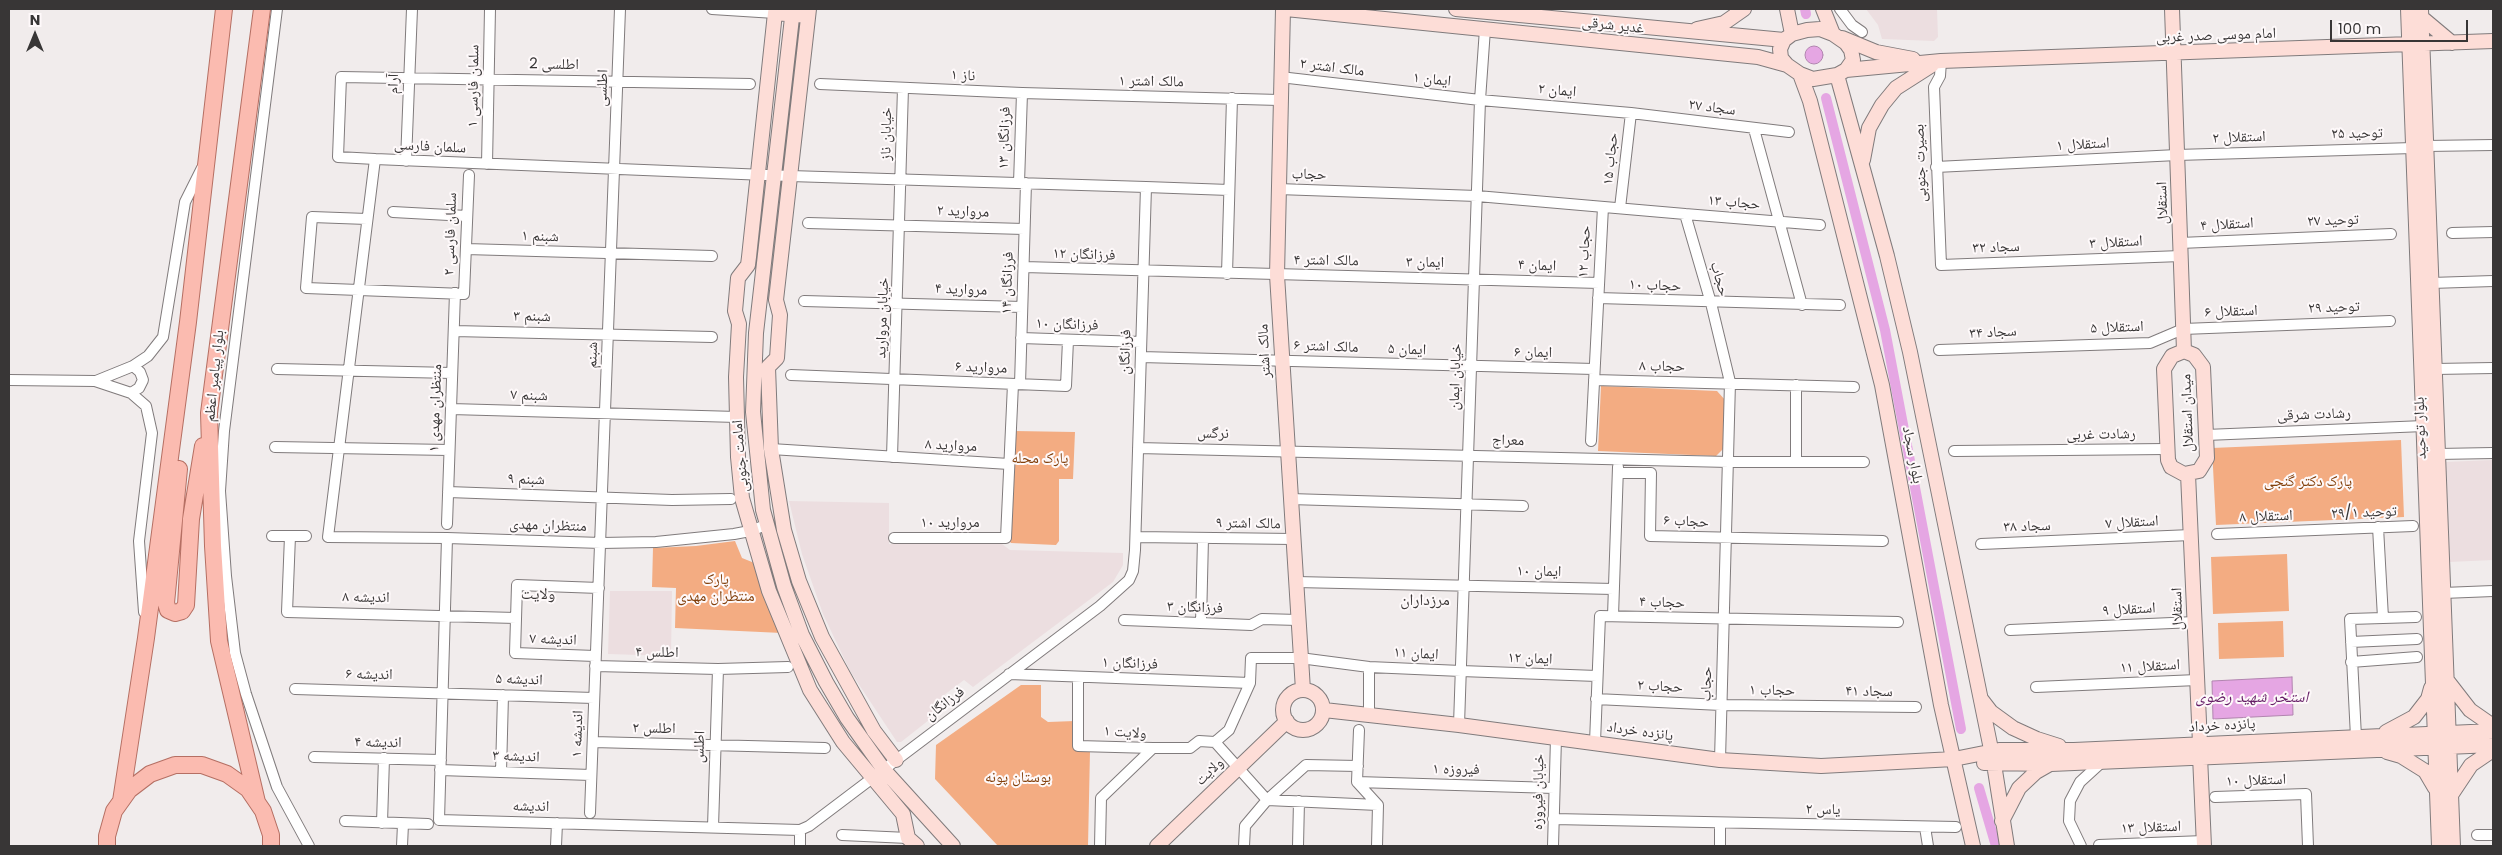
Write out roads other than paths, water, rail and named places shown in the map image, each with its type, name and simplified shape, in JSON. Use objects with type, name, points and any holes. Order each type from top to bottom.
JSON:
[{"type":"main road","points":[[121,802],[146,638],[188,322],[224,9]]},
{"type":"main road","name":"بلوار پیامبر اعظم","points":[[262,9],[209,413],[212,546],[219,641],[260,806],[283,846]]},
{"type":"main road","points":[[188,322],[186,405],[166,603],[168,610],[176,613],[186,605],[191,519],[209,413]]},
{"type":"main road","points":[[107,846],[106,836],[114,811],[129,790],[150,774],[176,765],[202,765],[227,774],[248,789],[260,806],[271,835],[271,846]]},
{"type":"street","points":[[216,9],[220,35]]},
{"type":"street","points":[[277,9],[224,431],[220,491],[226,576],[235,653],[277,787],[309,846]]},
{"type":"street","name":"آرام","points":[[406,161],[412,9]]},
{"type":"street","name":"سلمان فارسی ۱","points":[[487,164],[490,9]]},
{"type":"street","name":"اطلسی","points":[[616,168],[620,9]]},
{"type":"street","points":[[712,9],[775,13],[809,12],[776,300],[780,315],[777,358],[768,366],[771,449],[780,510],[799,581],[822,637],[869,723],[896,760]]},
{"type":"street","name":"غدیر شرقی","points":[[1284,9],[1758,57],[1787,65]]},
{"type":"street","name":"مالک اشتر","points":[[1284,9],[1279,100],[1277,275],[1303,690]]},
{"type":"street","name":"غدیر شرقی","points":[[1456,9],[1683,32],[1788,37]]},
{"type":"street","points":[[1683,32],[1724,23],[1744,9]]},
{"type":"street","points":[[1787,9],[1788,37]]},
{"type":"street","points":[[1823,9],[1836,36],[1851,50],[1852,60],[1842,73]]},
{"type":"street","points":[[1840,9],[1852,25],[1862,32]]},
{"type":"street","name":"استقلال","points":[[2172,9],[2184,352]]},
{"type":"street","name":"بلوار توحید","points":[[2408,9],[2416,44],[2420,147],[2424,426],[2442,732],[2437,792],[2439,846]]},
{"type":"street","name":"امامت جنوبی","points":[[793,12],[756,334],[753,412],[762,510],[784,586],[802,635],[878,774],[953,846]]},
{"type":"street","points":[[775,13],[756,174],[748,265],[738,278],[734,311],[739,324],[736,377],[741,490],[750,531],[786,635],[810,690],[843,742],[878,774],[903,814],[912,842],[842,835]]},
{"type":"street","points":[[2421,13],[2452,43]]},
{"type":"street","name":"بلوار توحید","points":[[2416,44],[2421,13]]},
{"type":"street","name":"خیابان ایمان","points":[[1459,725],[1480,100],[1485,29]]},
{"type":"street","points":[[1820,29],[1876,52],[1938,62],[1842,73],[1812,79],[1800,74],[1787,65],[1781,58],[1780,48],[1788,37],[1807,30],[1820,29]]},
{"type":"street","name":"امام موسی صدر غربی","points":[[1938,62],[2493,42]]},
{"type":"street","points":[[1862,163],[1869,128],[1882,105],[1896,88],[1913,75],[1938,62]]},
{"type":"street","name":"بصیرت جنوبی","points":[[1938,62],[1940,76],[1934,87],[1940,265]]},
{"type":"street","name":"بلوار سجاد","points":[[1842,73],[1862,163],[1912,361],[1992,758],[2007,846]]},
{"type":"street","name":"بلوار سجاد","points":[[1800,74],[1810,101],[1882,385],[1941,705],[1973,846]]},
{"type":"street","name":"اطلسی 2","points":[[375,159],[338,157],[340,77],[409,80],[489,78],[750,84]]},
{"type":"street","name":"مالک اشتر ۲","points":[[1280,77],[1381,89]]},
{"type":"street","name":"ناز ۱","points":[[820,84],[1022,94]]},
{"type":"street","name":"خیابان ناز","points":[[901,180],[903,88]]},
{"type":"street","name":"ایمان ۱","points":[[1381,89],[1480,100]]},
{"type":"street","name":"مالک اشتر ۱","points":[[1022,94],[1279,100]]},
{"type":"street","name":"فرزانگان ۱۳","points":[[1022,94],[1022,183]]},
{"type":"street","points":[[1227,274],[1232,98]]},
{"type":"street","name":"ایمان ۲","points":[[1480,100],[1631,112]]},
{"type":"street","name":"سجاد ۲۷","points":[[1631,112],[1789,132]]},
{"type":"street","name":"حجاب ۱۵","points":[[1620,208],[1631,112]]},
{"type":"street","points":[[1754,129],[1802,305]]},
{"type":"street","name":"توحید ۲۵","points":[[2302,151],[2493,145]]},
{"type":"street","name":"بلوار توحید","points":[[2420,147],[2431,283],[2435,370],[2443,592],[2440,681]]},
{"type":"street","name":"استقلال ۲","points":[[2178,155],[2302,151]]},
{"type":"street","name":"استقلال ۱","points":[[1936,167],[2178,155]]},
{"type":"street","points":[[95,381],[133,366],[148,356],[163,337],[185,202],[207,158]]},
{"type":"street","name":"سلمان فارسی","points":[[328,537],[375,159],[773,175]]},
{"type":"street","name":"شبنم","points":[[599,588],[616,168]]},
{"type":"street","name":"سلمان فارسی ۲","points":[[459,294],[466,249],[469,175]]},
{"type":"street","points":[[773,175],[1229,190]]},
{"type":"street","name":"خیابان مروارید","points":[[892,457],[901,180]]},
{"type":"street","name":"فرزانگان ۱۴","points":[[1006,538],[1009,464],[1021,338],[1024,268],[1022,183]]},
{"type":"street","name":"فرزانگان","points":[[878,774],[1122,587],[1133,571],[1136,537],[1146,187]]},
{"type":"street","name":"حجاب","points":[[1278,189],[1477,196],[1686,214],[1711,303],[1730,382],[1720,760]]},
{"type":"street","name":"حجاب ۱۲","points":[[1591,441],[1603,207]]},
{"type":"street","points":[[393,212],[467,216]]},
{"type":"street","name":"حجاب ۱۳","points":[[1686,214],[1820,225]]},
{"type":"street","points":[[367,220],[312,217],[306,288],[459,294]]},
{"type":"street","name":"مروارید ۲","points":[[808,223],[1024,229]]},
{"type":"street","points":[[2452,233],[2493,232]]},
{"type":"street","name":"توحید ۲۷","points":[[2274,238],[2392,234]]},
{"type":"street","name":"استقلال ۴","points":[[2180,249],[2274,238]]},
{"type":"street","name":"شبنم ۱","points":[[466,249],[712,256]]},
{"type":"street","name":"استقلال ۳","points":[[2052,261],[2180,249]]},
{"type":"street","name":"سجاد ۳۲","points":[[1940,265],[2052,261]]},
{"type":"street","name":"فرزانگان ۱۲","points":[[1024,268],[1227,274]]},
{"type":"street","name":"مالک اشتر ۴","points":[[1227,274],[1375,277]]},
{"type":"street","name":"ایمان ۳","points":[[1375,277],[1474,279]]},
{"type":"street","name":"ایمان ۴","points":[[1474,279],[1599,284]]},
{"type":"street","points":[[2431,283],[2493,281]]},
{"type":"street","name":"منتظران مهدی ۱","points":[[447,524],[454,331],[459,294]]},
{"type":"street","points":[[736,294],[760,296]]},
{"type":"street","name":"حجاب ۱۰","points":[[1598,298],[1711,303],[1840,305]]},
{"type":"street","name":"مروارید ۴","points":[[804,301],[1022,307]]},
{"type":"street","name":"توحید ۲۹","points":[[2279,325],[2390,320]]},
{"type":"street","name":"استقلال ۶","points":[[2183,329],[2279,325]]},
{"type":"street","name":"استقلال ۵","points":[[2049,345],[2150,343],[2183,329]]},
{"type":"street","name":"شبنم ۳","points":[[454,331],[712,337]]},
{"type":"street","points":[[756,334],[778,334]]},
{"type":"street","name":"فرزانگان ۱۰","points":[[1021,338],[1142,342]]},
{"type":"street","name":"مروارید ۶","points":[[791,375],[1066,386],[1068,340]]},
{"type":"street","name":"سجاد ۳۴","points":[[1939,350],[2049,345]]},
{"type":"street","name":"میدان استقلال","points":[[2184,352],[2194,355],[2203,367],[2206,435],[2207,458],[2199,471],[2188,474],[2177,471],[2171,466],[2168,460],[2167,449],[2164,368],[2172,356],[2184,352]]},
{"type":"street","name":"مالک اشتر ۶","points":[[1141,357],[1371,364]]},
{"type":"street","name":"ایمان ۵","points":[[1371,364],[1471,366]]},
{"type":"street","points":[[131,393],[139,388],[143,380],[140,372],[133,366]]},
{"type":"street","name":"ایمان ۶","points":[[1471,366],[1594,369]]},
{"type":"street","points":[[2435,370],[2493,368]]},
{"type":"street","points":[[278,369],[452,373]]},
{"type":"street","points":[[9,380],[95,381],[131,393],[146,406],[152,434],[139,541],[146,638]]},
{"type":"street","name":"حجاب ۸","points":[[1594,380],[1730,382],[1854,387]]},
{"type":"street","points":[[1796,384],[1796,461]]},
{"type":"street","name":"شبنم ۷","points":[[451,409],[737,417]]},
{"type":"street","name":"رشادت شرقی","points":[[2206,435],[2424,426]]},
{"type":"street","points":[[274,447],[449,450]]},
{"type":"street","name":"نرگس","points":[[1138,448],[1287,451]]},
{"type":"street","name":"مروارید ۸","points":[[771,449],[1009,464]]},
{"type":"street","name":"رشادت غربی","points":[[1954,451],[2167,449]]},
{"type":"street","name":"معراج","points":[[1287,451],[1728,462],[1864,462]]},
{"type":"street","points":[[2438,454],[2493,453]]},
{"type":"street","points":[[1613,616],[1618,459]]},
{"type":"street","name":"حجاب ۶","points":[[1618,473],[1651,473],[1650,536],[1726,539]]},
{"type":"street","name":"استقلال","points":[[2188,474],[2204,844]]},
{"type":"street","name":"شبنم ۹","points":[[448,492],[672,500],[731,499]]},
{"type":"street","points":[[1290,499],[1523,506]]},
{"type":"street","points":[[762,510],[780,510]]},
{"type":"street","name":"منتظران مهدی","points":[[328,537],[601,542],[693,539],[750,531],[766,525]]},
{"type":"street","name":"توحید ۲۹/۱","points":[[2316,530],[2413,526]]},
{"type":"street","points":[[2378,527],[2383,618]]},
{"type":"street","name":"استقلال ۸","points":[[2217,534],[2316,530]]},
{"type":"street","name":"استقلال ۷","points":[[2074,540],[2191,535]]},
{"type":"street","points":[[272,536],[306,536]]},
{"type":"street","name":"اندیشه ۸","points":[[290,536],[287,612],[445,615]]},
{"type":"street","name":"مالک اشتر ۹","points":[[1136,537],[1293,539]]},
{"type":"street","name":"اندیشه","points":[[447,538],[439,820],[800,830]]},
{"type":"street","name":"مروارید ۱۰","points":[[894,538],[1006,538]]},
{"type":"street","points":[[1201,623],[1204,538]]},
{"type":"street","points":[[1726,539],[1883,541]]},
{"type":"street","name":"سجاد ۳۸","points":[[1981,544],[2074,540]]},
{"type":"street","name":"ایمان ۱۰","points":[[1296,582],[1614,589]]},
{"type":"street","name":"اندیشه ۷","points":[[595,661],[515,653],[517,585],[599,588]]},
{"type":"street","name":"اندیشه ۱","points":[[590,813],[599,588]]},
{"type":"street","points":[[2443,592],[2493,591]]},
{"type":"street","name":"اندیشه ۷","points":[[445,615],[516,618]]},
{"type":"street","name":"حجاب ۴","points":[[1597,676],[1600,616],[1808,622],[1898,622]]},
{"type":"street","points":[[2356,736],[2350,619],[2416,617]]},
{"type":"street","name":"فرزانگان ۳","points":[[1124,620],[1251,625],[1262,619],[1298,620]]},
{"type":"street","name":"استقلال ۹","points":[[2010,630],[2195,622]]},
{"type":"street","points":[[2351,642],[2417,639]]},
{"type":"street","name":"ایمان ۱۱","points":[[1250,683],[1251,658],[1300,658],[1369,667],[1461,672]]},
{"type":"street","points":[[2351,662],[2418,658]]},
{"type":"street","name":"اطلس ۴","points":[[595,661],[718,669],[788,667]]},
{"type":"street","points":[[1369,667],[1369,714]]},
{"type":"street","name":"اطلس","points":[[713,827],[718,669]]},
{"type":"street","name":"ایمان ۱۲","points":[[1461,672],[1597,676]]},
{"type":"street","name":"فرزانگان ۱","points":[[1009,674],[1250,683]]},
{"type":"street","points":[[1595,742],[1597,676]]},
{"type":"street","name":"ولایت ۱","points":[[1078,677],[1078,746],[1153,748]]},
{"type":"street","name":"استقلال ۱۱","points":[[2036,686],[2197,680]]},
{"type":"street","points":[[2377,736],[2414,717],[2440,681],[2470,710],[2493,726]]},
{"type":"street","points":[[1153,748],[1190,748],[1199,741],[1216,742],[1229,730],[1250,683]]},
{"type":"street","name":"اندیشه ۶","points":[[295,689],[442,692]]},
{"type":"street","points":[[1303,690],[1313,692],[1319,697],[1324,710],[1320,722],[1309,729],[1297,729],[1287,721],[1283,710],[1286,700],[1294,692],[1303,690]]},
{"type":"street","name":"اندیشه ۵","points":[[442,692],[594,698]]},
{"type":"street","points":[[501,772],[504,695]]},
{"type":"street","points":[[1978,695],[1991,712],[2013,728],[2037,739],[2074,750]]},
{"type":"street","name":"حجاب ۲","points":[[1596,699],[1721,705]]},
{"type":"street","name":"حجاب ۱","points":[[1721,705],[1822,706]]},
{"type":"street","name":"سجاد ۴۱","points":[[1822,706],[1916,707]]},
{"type":"street","name":"پانزده خرداد","points":[[1324,710],[1595,742],[1720,760],[1821,766],[1992,758],[2074,750],[2369,749],[2493,745]]},
{"type":"street","name":"ولایت","points":[[1157,846],[1287,721]]},
{"type":"street","points":[[1359,730],[1357,782],[1378,805],[1377,846]]},
{"type":"street","name":"پانزده خرداد","points":[[1992,758],[2051,764],[2103,761],[2356,736],[2493,731]]},
{"type":"street","name":"خیابان فیروزه","points":[[1553,846],[1556,738]]},
{"type":"street","name":"اطلس ۲","points":[[592,742],[825,748]]},
{"type":"street","points":[[1216,742],[1267,800],[1378,805]]},
{"type":"street","name":"بلوار توحید","points":[[2442,747],[2451,796],[2453,846]]},
{"type":"street","name":"ولایت ۱","points":[[1100,846],[1101,798],[1153,748]]},
{"type":"street","points":[[2369,749],[2401,756],[2414,763],[2432,779],[2437,792]]},
{"type":"street","points":[[2451,796],[2471,765],[2493,750]]},
{"type":"street","name":"اندیشه ۴","points":[[314,757],[384,758],[441,765]]},
{"type":"street","points":[[382,823],[384,758]]},
{"type":"street","points":[[2080,846],[2069,821],[2070,801],[2080,782],[2103,761]]},
{"type":"street","points":[[2002,821],[2014,796],[2026,780],[2051,764]]},
{"type":"street","name":"اندیشه ۳","points":[[441,765],[501,772],[591,775]]},
{"type":"street","points":[[1244,846],[1245,826],[1267,800],[1306,765],[1358,766]]},
{"type":"street","points":[[800,846],[800,830],[809,826],[878,774]]},
{"type":"street","name":"فیروزه ۱","points":[[1357,782],[1554,788]]},
{"type":"street","name":"استقلال ۱۰","points":[[2215,797],[2306,794],[2308,846]]},
{"type":"street","points":[[1298,846],[1299,801]]},
{"type":"street","name":"یاس ۲","points":[[1554,820],[1956,827]]},
{"type":"street","points":[[345,821],[428,824]]},
{"type":"street","points":[[556,846],[557,823]]},
{"type":"street","points":[[1720,823],[1720,846]]},
{"type":"street","points":[[402,846],[403,824]]},
{"type":"street","points":[[1925,827],[1928,846]]},
{"type":"street","points":[[2477,835],[2493,835]]},
{"type":"street","name":"استقلال ۱۳","points":[[2099,846],[2204,844]]},
{"type":"water","points":[[1814,46],[1820,49],[1823,55],[1820,61],[1814,64],[1808,61],[1805,55],[1808,49]]},
{"type":"water","name":"استخر شهید رضوی","points":[[2292,677],[2293,715],[2213,719],[2212,681]]},
{"type":"waterway","points":[[1805,9],[1806,14]]},
{"type":"waterway","points":[[1826,98],[1885,330],[1961,729]]},
{"type":"waterway","points":[[1979,788],[1996,846]]},
{"type":"district","name":"ولایت","points":[[538,595]]},
{"type":"district","name":"مرزداران","points":[[1425,601]]},
{"type":"park label","name":"پارک محله","points":[[1040,459]]},
{"type":"park label","name":"پارک دکتر گنجی","points":[[2308,482]]},
{"type":"park label","name":"پارک منتظران مهدی","points":[[716,588]]},
{"type":"park label","name":"بوستان پونه","points":[[1018,778]]}]
